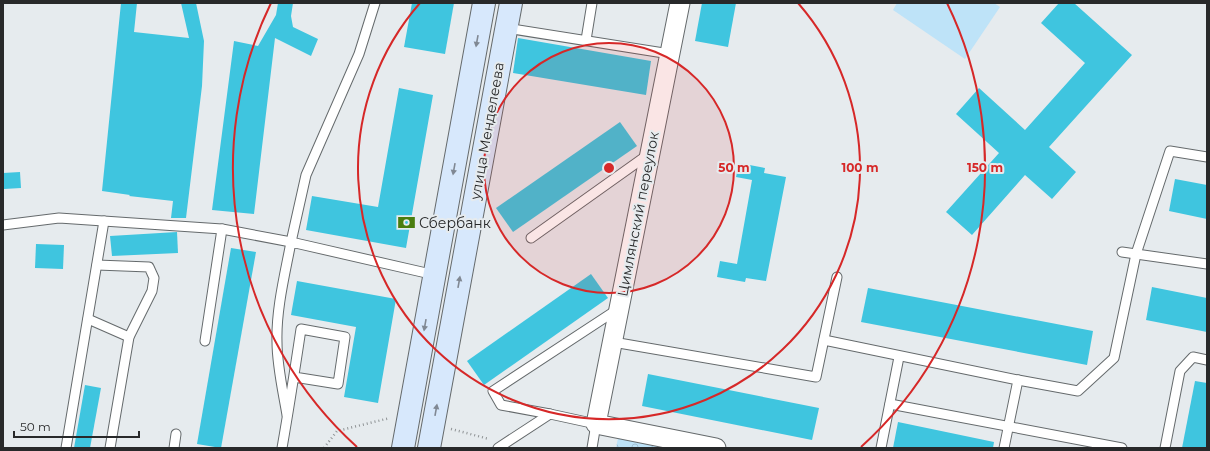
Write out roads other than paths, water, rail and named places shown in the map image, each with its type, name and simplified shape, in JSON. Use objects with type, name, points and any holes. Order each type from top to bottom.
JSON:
[{"type":"street","name":"улица Менделеева","points":[[403,448],[484,3]]},
{"type":"street","name":"улица Менделеева","points":[[429,448],[510,3]]},
{"type":"street","name":"Цимлянский переулок","points":[[596,424],[680,3]]},
{"type":"street","points":[[596,424],[716,448]]},
{"type":"lane","points":[[288,415],[280,377],[277,342],[281,294],[291,242],[306,175],[359,54],[375,3]]},
{"type":"lane","points":[[586,40],[592,3]]},
{"type":"lane","points":[[506,28],[670,54]]},
{"type":"lane","points":[[824,340],[899,357],[1078,391],[1114,358],[1136,254],[1170,151],[1207,157]]},
{"type":"lane","points":[[531,238],[650,153]]},
{"type":"lane","points":[[3,225],[59,218],[222,229],[291,242],[434,275]]},
{"type":"lane","points":[[66,448],[104,221]]},
{"type":"lane","points":[[205,341],[222,229]]},
{"type":"lane","points":[[1122,252],[1207,264]]},
{"type":"lane","points":[[97,265],[149,267],[154,278],[152,291],[129,337],[110,448]]},
{"type":"lane","points":[[613,342],[816,377],[838,276]]},
{"type":"lane","points":[[592,448],[596,424],[501,405],[493,391],[620,308]]},
{"type":"lane","points":[[88,319],[129,337]]},
{"type":"lane","points":[[282,448],[301,329],[345,336],[338,384],[294,377]]},
{"type":"lane","points":[[881,448],[899,357]]},
{"type":"lane","points":[[1165,448],[1180,371],[1193,357],[1207,360]]},
{"type":"lane","points":[[1004,448],[1018,380]]},
{"type":"lane","points":[[890,404],[1122,448]]},
{"type":"lane","points":[[501,446],[550,414]]},
{"type":"lane","points":[[174,448],[176,434]]},
{"type":"place","name":"Сбербанк","points":[[406,223]]}]
